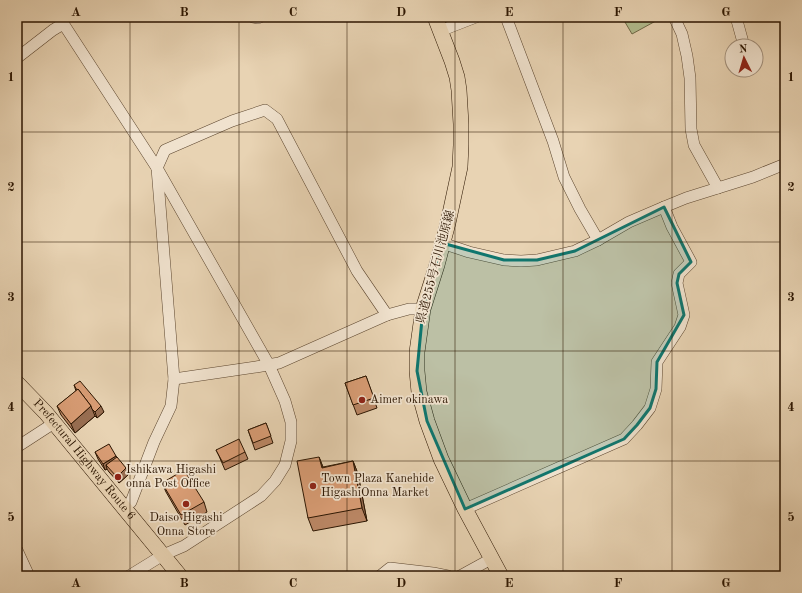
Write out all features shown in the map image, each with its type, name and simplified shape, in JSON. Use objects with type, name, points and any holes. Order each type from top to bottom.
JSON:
[{"type":"main road","name":"県道255号石川池原線","points":[[438,24],[457,77],[461,124],[460,167],[437,266],[423,309],[417,352],[419,392],[427,421],[441,459],[465,509],[501,576]]},
{"type":"main road","name":"Prefectural Highway Route 6","points":[[17,383],[46,413],[180,576]]},
{"type":"street","points":[[253,17],[260,17]]},
{"type":"street","points":[[438,24],[476,17]]},
{"type":"street","points":[[506,17],[553,141],[564,177],[598,240]]},
{"type":"street","points":[[674,17],[682,34],[687,56],[690,78],[691,129],[694,145],[718,188]]},
{"type":"street","points":[[736,17],[742,38]]},
{"type":"street","points":[[17,58],[53,30],[61,20],[156,168],[269,365],[285,401],[291,422],[291,441],[285,465],[275,481],[261,496],[184,546],[163,555],[129,576]]},
{"type":"street","points":[[123,507],[131,502],[154,442],[171,406],[174,379],[156,168],[165,150],[232,121],[265,110],[277,119],[357,271],[388,315]]},
{"type":"street","points":[[442,243],[468,252],[504,260],[537,260],[575,251],[629,222],[664,206],[753,177],[785,164]]},
{"type":"street","points":[[465,509],[624,439],[650,408],[656,389],[657,362],[680,327],[684,315],[677,283],[678,274],[691,262],[672,227],[664,206]]},
{"type":"street","points":[[174,379],[279,363],[388,315],[410,308],[423,309]]},
{"type":"street","points":[[17,447],[54,423]]},
{"type":"street","points":[[17,550],[29,576]]},
{"type":"street","points":[[460,576],[491,558]]},
{"type":"street","points":[[380,576],[390,568],[448,576]]},
{"type":"highlighted area","points":[[664,207],[691,262],[679,274],[677,283],[684,315],[657,362],[656,389],[650,408],[624,439],[465,509],[427,421],[417,371],[423,309],[442,243],[504,260],[537,260],[575,251]]},
{"type":"green space","points":[[622,17],[663,17],[632,34]]},
{"type":"building","points":[[366,376],[374,398],[353,405],[345,383]]},
{"type":"building","points":[[80,381],[101,406],[95,412],[74,385]]},
{"type":"building","points":[[78,389],[91,406],[71,424],[57,406]]},
{"type":"building","points":[[266,423],[271,436],[253,443],[248,430]]},
{"type":"building","points":[[239,439],[245,452],[223,463],[216,450]]},
{"type":"building","points":[[109,444],[116,456],[103,464],[95,452]]},
{"type":"building","points":[[117,457],[126,468],[117,477],[106,465]]},
{"type":"building","points":[[319,457],[322,468],[353,461],[362,508],[308,518],[297,461]]},
{"type":"building","points":[[184,470],[204,502],[181,515],[162,483]]},
{"type":"place","name":"Aimer okinawa","points":[[362,400]]},
{"type":"place","name":"Ishikawa Higashi onna Post Office","points":[[118,477]]},
{"type":"place","name":"Town Plaza Kanehide HigashiOnna Market","points":[[313,486]]},
{"type":"place","name":"Daiso Higashi Onna Store","points":[[186,504]]}]
